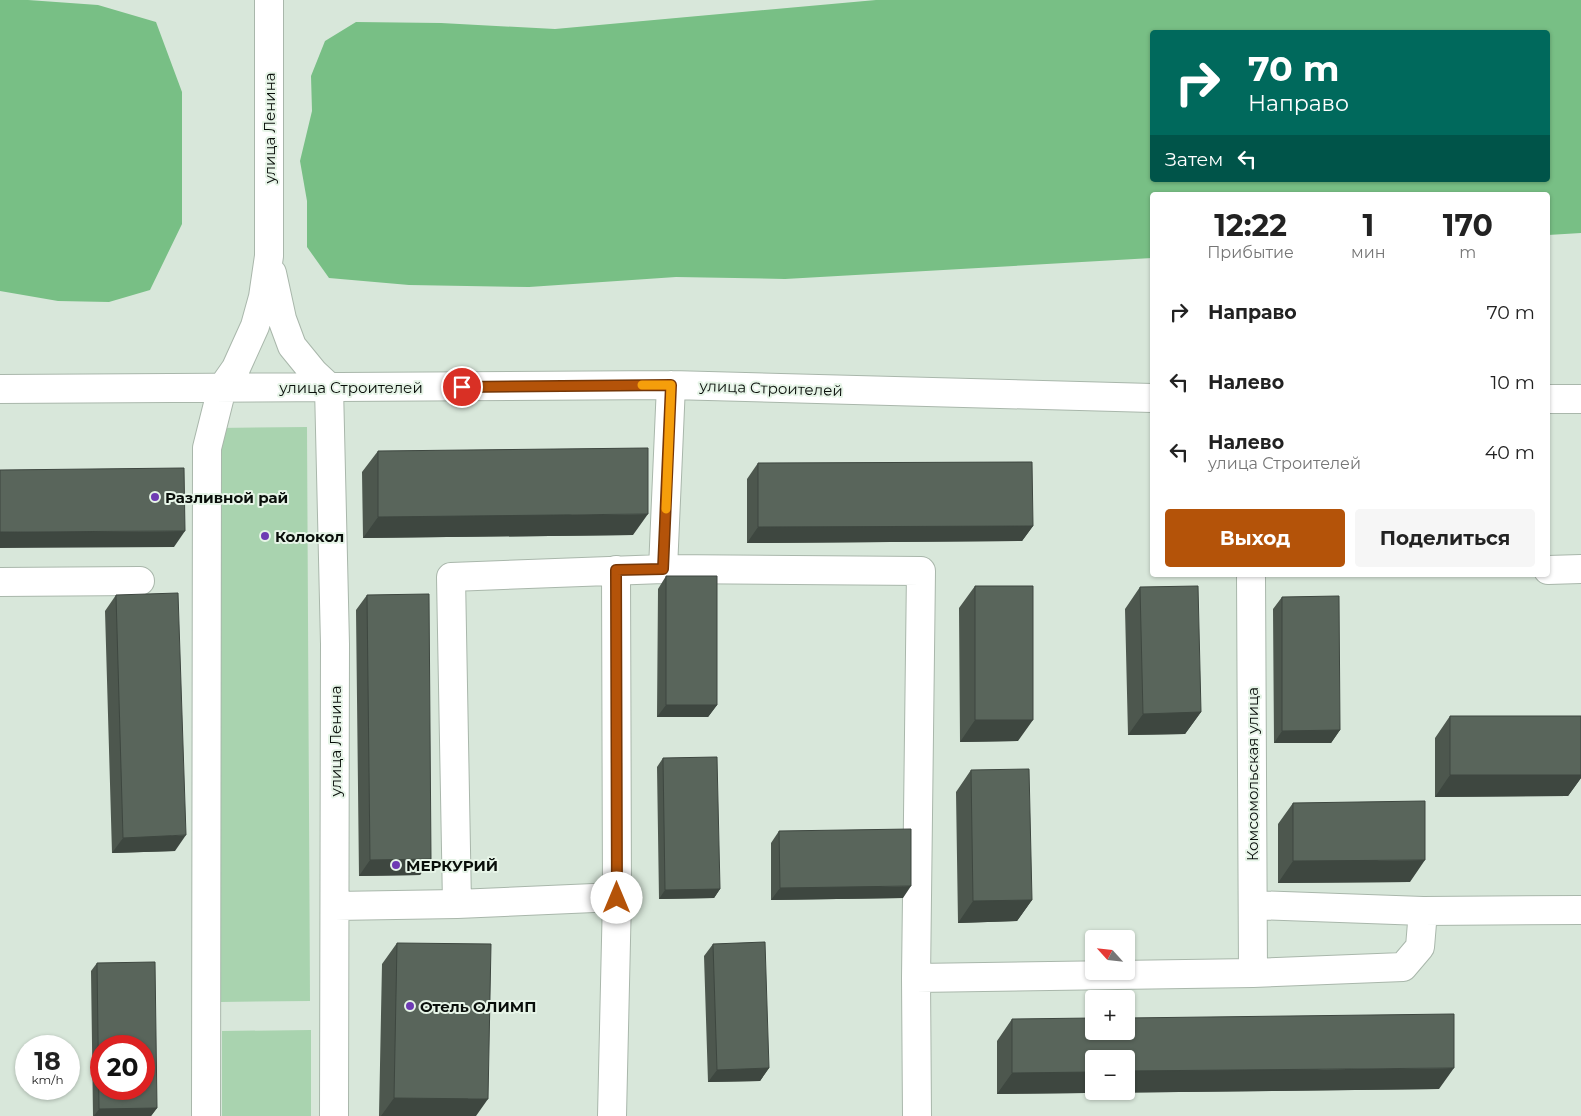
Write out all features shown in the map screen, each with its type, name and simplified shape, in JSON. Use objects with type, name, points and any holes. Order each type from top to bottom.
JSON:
[{"type":"street","name":"улица Ленина","points":[[268,0],[269,256]]},
{"type":"street","points":[[269,256],[282,319],[292,346],[322,380]]},
{"type":"street","points":[[206,1116],[207,448],[222,388],[236,368],[255,326],[263,298],[269,256]]},
{"type":"street","name":"улица Ленина","points":[[322,380],[336,644],[334,1116]]},
{"type":"street","name":"улица Строителей","points":[[0,389],[222,388],[322,380],[671,385],[1150,398]]},
{"type":"street","points":[[663,569],[671,385]]},
{"type":"street","points":[[1550,399],[1581,399]]},
{"type":"street","points":[[457,904],[451,577],[663,569],[921,571],[916,978],[917,1116]]},
{"type":"street","points":[[1550,570],[1581,569]]},
{"type":"street","points":[[612,1116],[617,898],[616,570]]},
{"type":"street","name":"Комсомольская улица","points":[[1251,577],[1253,973]]},
{"type":"street","points":[[0,582],[140,581]]},
{"type":"street","points":[[335,906],[617,898]]},
{"type":"street","points":[[1253,904],[1423,910],[1581,910]]},
{"type":"street","points":[[916,978],[1253,973],[1403,967],[1420,947],[1423,910]]},
{"type":"green space","points":[[0,0],[98,5],[156,22],[182,92],[182,224],[150,290],[109,302],[58,301],[0,291]]},
{"type":"green space","points":[[876,0],[1581,0],[1581,233],[1550,235],[1550,192],[1150,192],[1150,258],[785,279],[676,277],[529,287],[409,285],[329,278],[307,247],[307,201],[300,161],[312,111],[311,76],[325,41],[356,22],[441,23],[555,29]]},
{"type":"green space","points":[[307,427],[310,1001],[220,1002],[217,428]]},
{"type":"green space","points":[[311,1030],[311,1116],[222,1116],[222,1031]]},
{"type":"building","points":[[648,448],[648,514],[378,517],[378,451]]},
{"type":"building","points":[[1032,462],[1033,526],[758,527],[758,463]]},
{"type":"building","points":[[184,468],[185,531],[0,532],[0,470]]},
{"type":"building","points":[[666,576],[717,576],[717,705],[666,705]]},
{"type":"building","points":[[975,586],[1033,586],[1033,720],[975,720]]},
{"type":"building","points":[[1198,586],[1201,712],[1143,714],[1140,587]]},
{"type":"building","points":[[178,593],[186,835],[123,838],[116,595]]},
{"type":"building","points":[[429,594],[431,859],[370,860],[367,595]]},
{"type":"building","points":[[1339,596],[1340,730],[1282,731],[1282,597]]},
{"type":"building","points":[[1450,716],[1581,716],[1581,775],[1450,775]]},
{"type":"building","points":[[717,757],[720,889],[665,890],[663,758]]},
{"type":"building","points":[[1029,769],[1032,900],[973,901],[971,770]]},
{"type":"building","points":[[1425,801],[1425,860],[1293,861],[1293,803]]},
{"type":"building","points":[[911,829],[911,886],[780,888],[779,831]]},
{"type":"building","points":[[765,942],[769,1068],[717,1070],[713,944]]},
{"type":"building","points":[[397,943],[491,944],[488,1099],[394,1098]]},
{"type":"building","points":[[155,962],[157,1108],[99,1109],[99,1100],[155,1100],[155,1035],[98,1035],[97,963]]},
{"type":"building","points":[[1454,1014],[1454,1068],[1135,1071],[1135,1050],[1085,1050],[1085,1072],[1012,1073],[1012,1019],[1085,1018],[1085,1040],[1135,1040],[1135,1018]]},
{"type":"slow traffic","points":[[642,385],[671,385],[666,509]]},
{"type":"place","name":"Разливной рай","points":[[155,497]]},
{"type":"place","name":"Колокол","points":[[265,536]]},
{"type":"place","name":"МЕРКУРИЙ","points":[[396,865]]},
{"type":"place","name":"Отель ОЛИМП","points":[[410,1006]]},
{"type":"route","points":[[462,387],[671,385],[663,569],[616,570],[617,898]]}]
